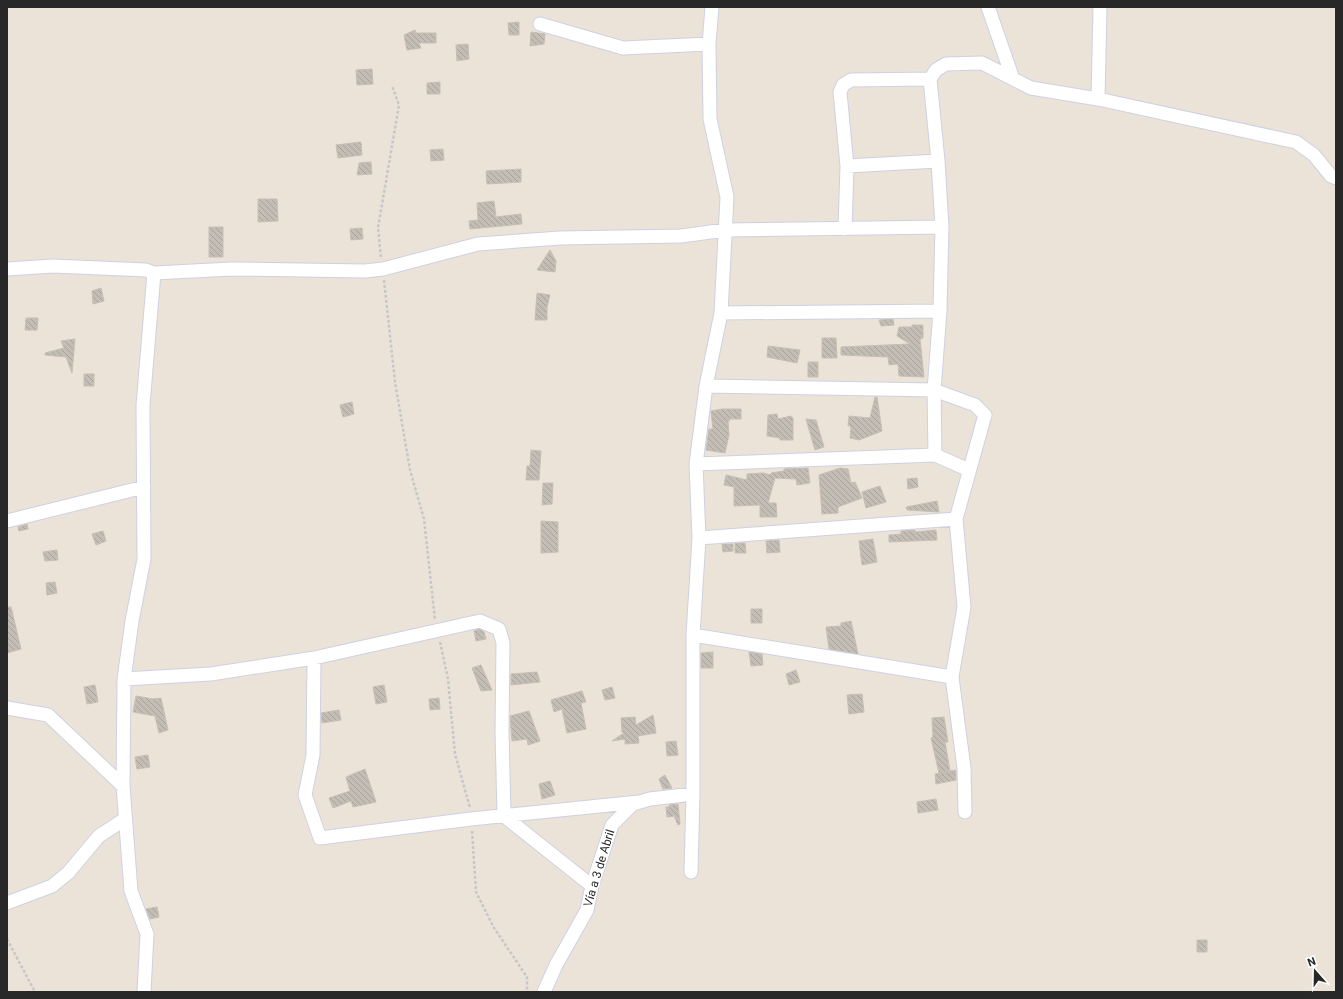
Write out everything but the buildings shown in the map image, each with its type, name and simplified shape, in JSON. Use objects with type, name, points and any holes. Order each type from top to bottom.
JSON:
[{"type":"street","points":[[691,872],[693,794],[693,635],[699,538],[696,464],[706,386],[721,313],[727,197],[710,119],[709,44],[712,7]]},
{"type":"street","points":[[988,7],[1013,79]]},
{"type":"street","points":[[1098,99],[1100,7]]},
{"type":"street","points":[[540,24],[623,48],[709,44]]},
{"type":"street","points":[[935,455],[934,390],[940,311],[942,227],[938,161],[930,79],[936,70],[946,64],[982,63],[1031,88],[1098,99],[1296,142],[1314,155],[1332,176],[1336,178]]},
{"type":"street","points":[[845,229],[847,166],[840,92],[843,85],[851,80],[930,79]]},
{"type":"street","points":[[847,166],[938,161]]},
{"type":"street","points":[[7,269],[53,266],[146,270],[154,273],[232,270],[364,271],[383,269],[478,244],[560,238],[681,236],[725,230],[942,227]]},
{"type":"street","points":[[144,992],[147,934],[132,891],[125,819],[123,786],[124,679],[132,621],[144,559],[143,405],[154,273]]},
{"type":"street","points":[[721,313],[940,311]]},
{"type":"street","points":[[706,386],[934,390],[975,405],[984,415],[956,519],[964,607],[952,677],[964,768],[965,812]]},
{"type":"street","points":[[696,464],[935,455],[969,470]]},
{"type":"street","points":[[7,521],[144,487]]},
{"type":"street","points":[[699,538],[956,519]]},
{"type":"street","points":[[124,679],[212,674],[314,658],[480,621],[499,629],[503,643],[502,731],[504,816]]},
{"type":"street","points":[[693,635],[952,677]]},
{"type":"street","points":[[314,658],[313,755],[305,795],[320,838],[471,819],[639,802]]},
{"type":"street","points":[[7,708],[48,716],[123,786]]},
{"type":"street","name":"Vía a 3 de Abril","points":[[544,992],[556,965],[587,910],[592,886],[612,825],[633,804],[650,799],[693,794]]},
{"type":"street","points":[[504,816],[592,886]]},
{"type":"street","points":[[7,903],[52,886],[68,872],[99,836],[125,819]]},
{"type":"path","points":[[392,86],[399,105],[378,228],[395,382],[410,470],[424,519],[431,592],[437,630],[448,679],[455,754],[470,807],[476,892],[494,928],[527,977],[527,992]]},
{"type":"path","points":[[7,939],[35,992]]}]
